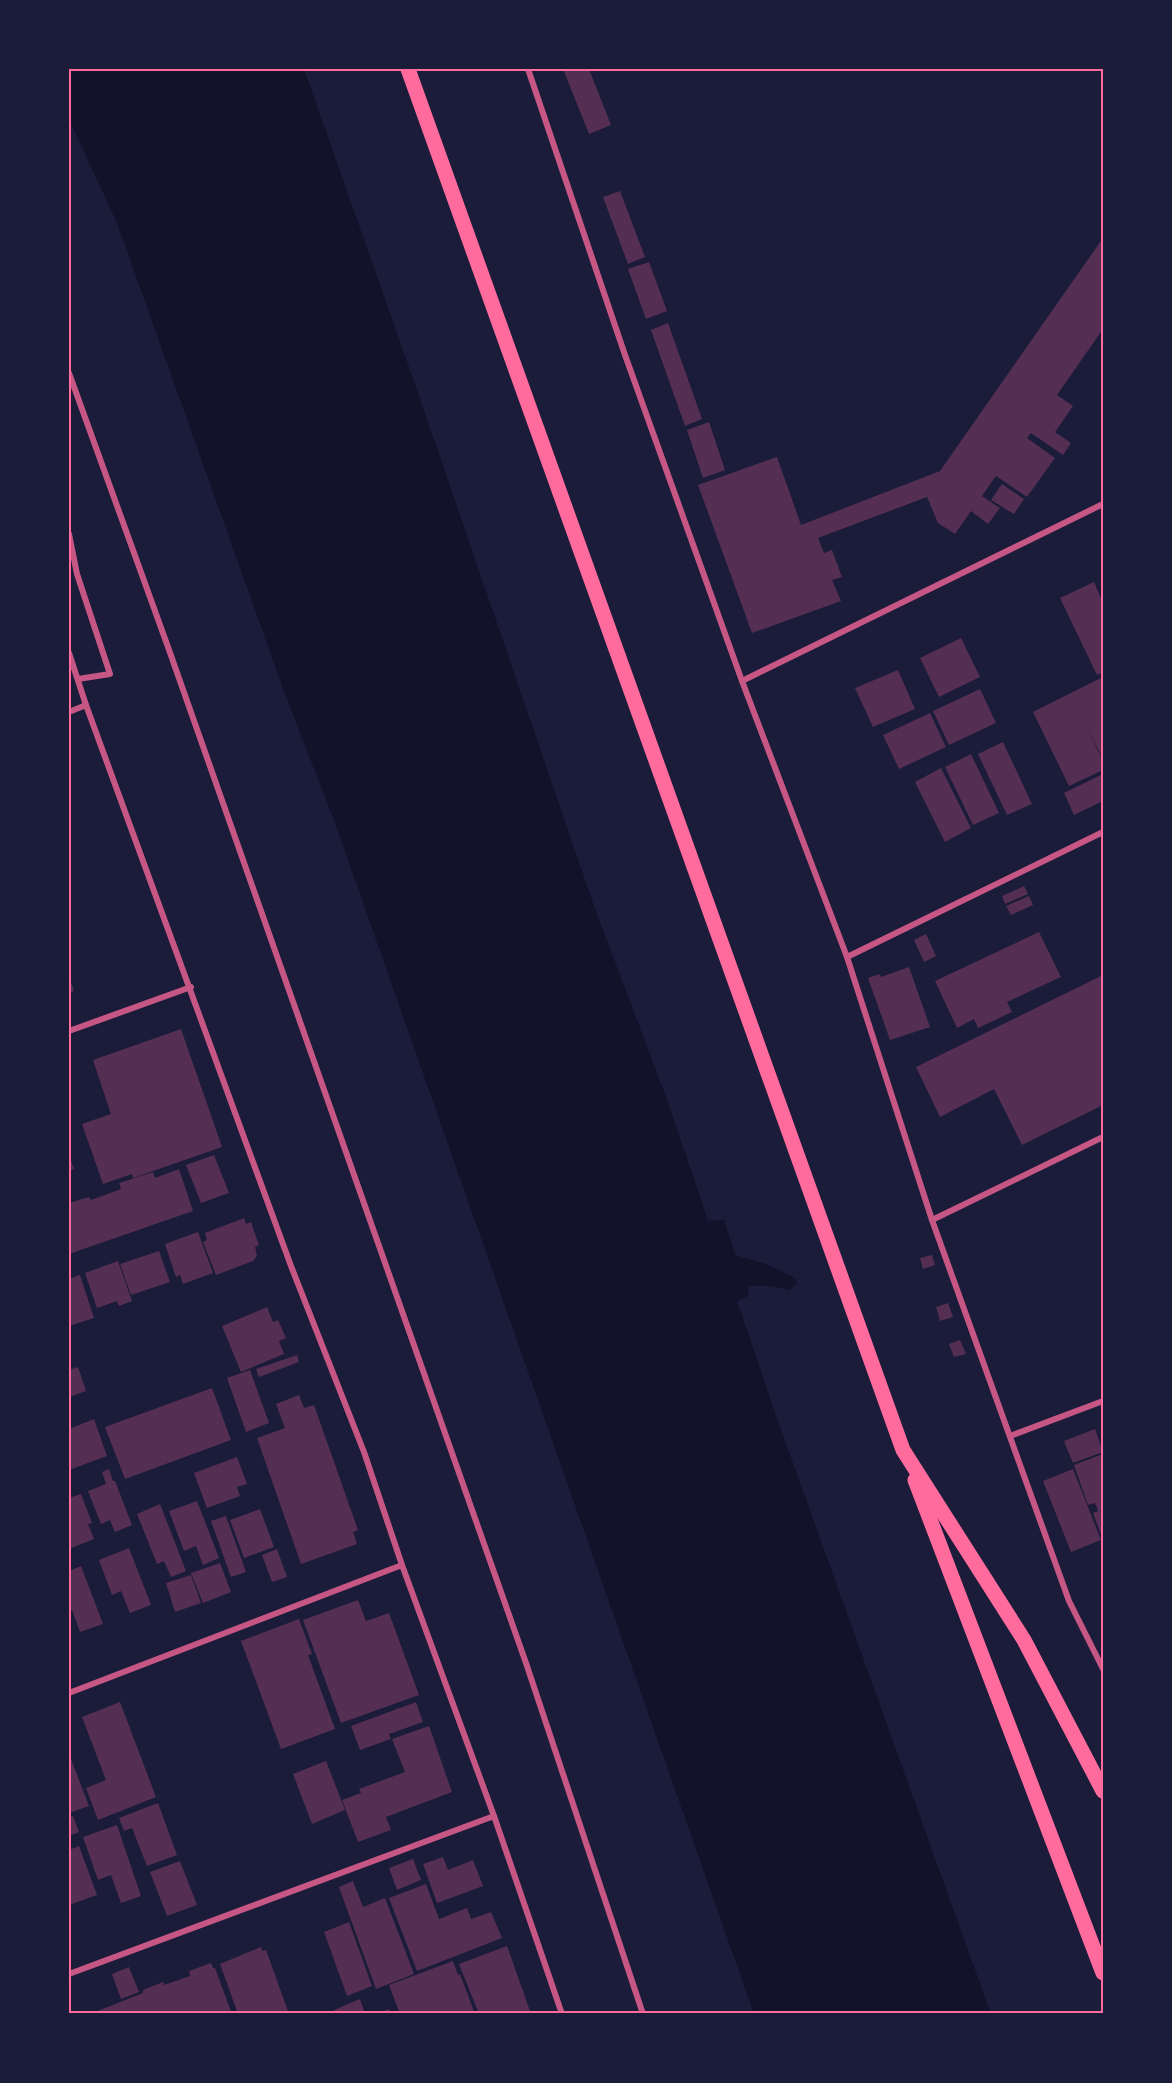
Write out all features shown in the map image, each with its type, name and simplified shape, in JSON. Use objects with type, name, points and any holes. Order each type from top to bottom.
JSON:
[{"type":"main road","points":[[408,69],[903,1450],[1103,1972]]},
{"type":"main road","points":[[903,1450],[1024,1640],[1103,1791]]},
{"type":"street","points":[[528,69],[629,366],[742,681],[847,957],[932,1220],[1069,1601],[1103,1669]]},
{"type":"street","points":[[69,373],[172,658],[522,1652],[643,2014]]},
{"type":"street","points":[[742,681],[1103,504]]},
{"type":"street","points":[[69,534],[77,574],[110,674],[78,679]]},
{"type":"street","points":[[69,653],[291,1266],[364,1452],[562,2014]]},
{"type":"street","points":[[69,712],[86,705]]},
{"type":"street","points":[[847,957],[1103,832]]},
{"type":"street","points":[[69,1031],[191,987]]},
{"type":"street","points":[[932,1220],[1103,1137]]},
{"type":"street","points":[[1010,1436],[1103,1401]]},
{"type":"street","points":[[69,1693],[402,1565]]},
{"type":"street","points":[[69,1974],[494,1816]]},
{"type":"shaded area","points":[[69,69],[304,69],[594,906],[669,1105],[708,1221],[724,1220],[735,1255],[766,1264],[795,1278],[797,1284],[789,1290],[771,1286],[749,1286],[748,1296],[737,1301],[776,1416],[991,2014],[754,2014],[334,820],[285,694],[117,223],[69,119]]},
{"type":"building","points":[[563,69],[589,69],[611,125],[589,134]]},
{"type":"building","points":[[620,191],[645,257],[628,264],[603,197]]},
{"type":"building","points":[[1103,238],[1103,329],[1057,395],[1073,406],[1055,432],[1071,443],[1063,455],[1031,433],[1027,438],[1055,458],[1027,497],[996,476],[982,496],[1000,508],[988,524],[971,511],[955,534],[938,523],[927,497],[818,538],[824,553],[832,550],[842,577],[832,580],[841,601],[752,633],[698,485],[777,457],[801,525],[940,471]]},
{"type":"building","points":[[649,262],[667,311],[646,319],[628,269]]},
{"type":"building","points":[[668,323],[702,419],[685,426],[651,330]]},
{"type":"building","points":[[709,422],[725,470],[703,478],[687,430]]},
{"type":"building","points":[[1002,484],[1024,499],[1014,514],[991,500]]},
{"type":"building","points":[[1094,582],[1103,603],[1103,672],[1097,675],[1060,598]]},
{"type":"building","points":[[961,638],[980,677],[939,697],[920,658]]},
{"type":"building","points":[[898,670],[915,709],[873,727],[855,688]]},
{"type":"building","points":[[1103,677],[1103,759],[1087,728],[1103,761],[1103,770],[1069,786],[1033,712]]},
{"type":"building","points":[[980,689],[996,723],[949,745],[933,711]]},
{"type":"building","points":[[930,713],[946,747],[899,769],[883,735]]},
{"type":"building","points":[[1003,742],[1032,804],[1007,815],[978,754]]},
{"type":"building","points":[[971,754],[999,813],[973,825],[945,767]]},
{"type":"building","points":[[941,768],[971,828],[945,842],[915,782]]},
{"type":"building","points":[[1103,774],[1103,801],[1074,815],[1064,793]]},
{"type":"building","points":[[1024,886],[1028,894],[1005,904],[1002,896]]},
{"type":"building","points":[[1029,896],[1033,905],[1011,915],[1006,906]]},
{"type":"building","points":[[1039,932],[1061,977],[1007,1002],[1012,1012],[978,1028],[974,1019],[957,1028],[935,981]]},
{"type":"building","points":[[926,934],[936,956],[924,962],[914,940]]},
{"type":"building","points":[[909,967],[930,1027],[890,1040],[868,978],[879,974],[881,977]]},
{"type":"building","points":[[1103,975],[1103,1105],[1022,1145],[994,1089],[940,1117],[916,1067]]},
{"type":"building","points":[[69,976],[74,991],[69,993]]},
{"type":"building","points":[[181,1029],[222,1147],[133,1178],[132,1174],[103,1184],[82,1124],[111,1114],[93,1060]]},
{"type":"building","points":[[69,1155],[74,1169],[69,1171]]},
{"type":"building","points":[[214,1155],[229,1193],[201,1203],[186,1165]]},
{"type":"building","points":[[179,1169],[193,1211],[69,1254],[69,1203],[89,1197],[91,1200],[121,1189],[119,1183],[153,1172],[155,1178]]},
{"type":"building","points":[[244,1218],[246,1224],[251,1222],[259,1245],[255,1247],[257,1256],[253,1261],[216,1275],[203,1242],[207,1240],[205,1233]]},
{"type":"building","points":[[198,1232],[213,1273],[183,1284],[180,1275],[176,1277],[165,1244]]},
{"type":"building","points":[[159,1251],[170,1282],[131,1295],[120,1264]]},
{"type":"building","points":[[932,1255],[935,1265],[923,1269],[920,1258]]},
{"type":"building","points":[[118,1261],[132,1301],[119,1306],[117,1301],[97,1308],[85,1273]]},
{"type":"building","points":[[80,1275],[94,1318],[69,1326],[69,1279]]},
{"type":"building","points":[[948,1303],[953,1317],[940,1321],[936,1307]]},
{"type":"building","points":[[267,1307],[273,1322],[278,1320],[286,1338],[279,1341],[284,1354],[241,1372],[222,1326]]},
{"type":"building","points":[[960,1340],[966,1354],[954,1357],[949,1344]]},
{"type":"building","points":[[297,1355],[299,1362],[259,1377],[256,1369]]},
{"type":"building","points":[[78,1367],[86,1391],[69,1397],[69,1370]]},
{"type":"building","points":[[250,1370],[269,1423],[246,1432],[227,1378]]},
{"type":"building","points":[[212,1388],[231,1440],[125,1479],[105,1427]]},
{"type":"building","points":[[299,1395],[304,1408],[314,1405],[358,1530],[353,1532],[357,1544],[301,1564],[257,1438],[285,1428],[276,1404]]},
{"type":"building","points":[[94,1419],[107,1456],[69,1470],[69,1429]]},
{"type":"building","points":[[1095,1429],[1103,1452],[1073,1463],[1064,1441]]},
{"type":"building","points":[[1103,1454],[1103,1540],[1093,1513],[1098,1511],[1095,1503],[1088,1505],[1074,1465]]},
{"type":"building","points":[[237,1457],[247,1484],[237,1487],[240,1496],[207,1508],[194,1473]]},
{"type":"building","points":[[109,1469],[132,1525],[115,1532],[110,1520],[101,1524],[88,1491],[106,1484],[102,1472]]},
{"type":"building","points":[[1073,1469],[1101,1540],[1071,1552],[1043,1481]]},
{"type":"building","points":[[81,1494],[92,1523],[88,1524],[94,1539],[69,1549],[69,1498]]},
{"type":"building","points":[[197,1501],[219,1558],[203,1565],[196,1546],[184,1551],[169,1511]]},
{"type":"building","points":[[160,1504],[186,1571],[171,1577],[164,1561],[157,1564],[137,1514]]},
{"type":"building","points":[[260,1509],[274,1547],[244,1558],[230,1520]]},
{"type":"building","points":[[226,1516],[246,1572],[231,1577],[211,1521]]},
{"type":"building","points":[[129,1548],[151,1605],[130,1613],[121,1591],[112,1595],[99,1560]]},
{"type":"building","points":[[277,1549],[287,1577],[272,1582],[262,1555]]},
{"type":"building","points":[[220,1563],[231,1592],[203,1603],[191,1573]]},
{"type":"building","points":[[81,1566],[103,1624],[80,1632],[72,1610],[69,1612],[69,1571]]},
{"type":"building","points":[[191,1575],[201,1603],[175,1612],[166,1583]]},
{"type":"building","points":[[358,1600],[366,1621],[389,1613],[419,1695],[341,1723],[303,1620]]},
{"type":"building","points":[[299,1619],[312,1654],[308,1655],[335,1729],[281,1749],[241,1641]]},
{"type":"building","points":[[120,1702],[156,1797],[98,1820],[86,1788],[106,1780],[82,1717]]},
{"type":"building","points":[[416,1702],[423,1722],[389,1734],[391,1739],[360,1750],[351,1726]]},
{"type":"building","points":[[429,1726],[452,1792],[386,1817],[391,1830],[358,1842],[342,1800],[361,1793],[359,1789],[405,1772],[392,1739]]},
{"type":"building","points":[[69,1754],[89,1806],[69,1813]]},
{"type":"building","points":[[326,1761],[345,1810],[312,1824],[293,1774]]},
{"type":"building","points":[[158,1803],[177,1855],[147,1866],[132,1828],[124,1831],[119,1818]]},
{"type":"building","points":[[73,1816],[79,1832],[69,1836],[69,1818]]},
{"type":"building","points":[[117,1825],[141,1896],[121,1903],[111,1875],[98,1880],[83,1837]]},
{"type":"building","points":[[79,1846],[97,1895],[69,1905],[69,1850]]},
{"type":"building","points":[[443,1857],[448,1870],[473,1860],[483,1886],[437,1903],[423,1864]]},
{"type":"building","points":[[413,1859],[421,1880],[397,1890],[389,1868]]},
{"type":"building","points":[[180,1861],[197,1905],[167,1916],[150,1872]]},
{"type":"building","points":[[353,1881],[363,1907],[385,1898],[414,1974],[376,1989],[339,1887]]},
{"type":"building","points":[[426,1884],[439,1919],[467,1908],[471,1919],[491,1912],[502,1938],[417,1971],[389,1898]]},
{"type":"building","points":[[349,1922],[372,1986],[347,1996],[324,1932]]},
{"type":"building","points":[[507,1946],[531,2014],[479,2014],[459,1964]]},
{"type":"building","points":[[261,1947],[262,1951],[266,1950],[289,2014],[238,2014],[220,1964]]},
{"type":"building","points":[[453,1961],[475,2014],[400,2014],[389,1985]]},
{"type":"building","points":[[211,1963],[232,2014],[90,2014],[143,1993],[143,1990],[163,1982],[164,1985],[190,1976],[189,1971]]},
{"type":"building","points":[[129,1967],[139,1992],[121,1999],[112,1974]]},
{"type":"building","points":[[360,1999],[365,2014],[335,2014],[334,2010]]},
{"type":"building","points":[[389,2009],[391,2014],[376,2014]]}]
